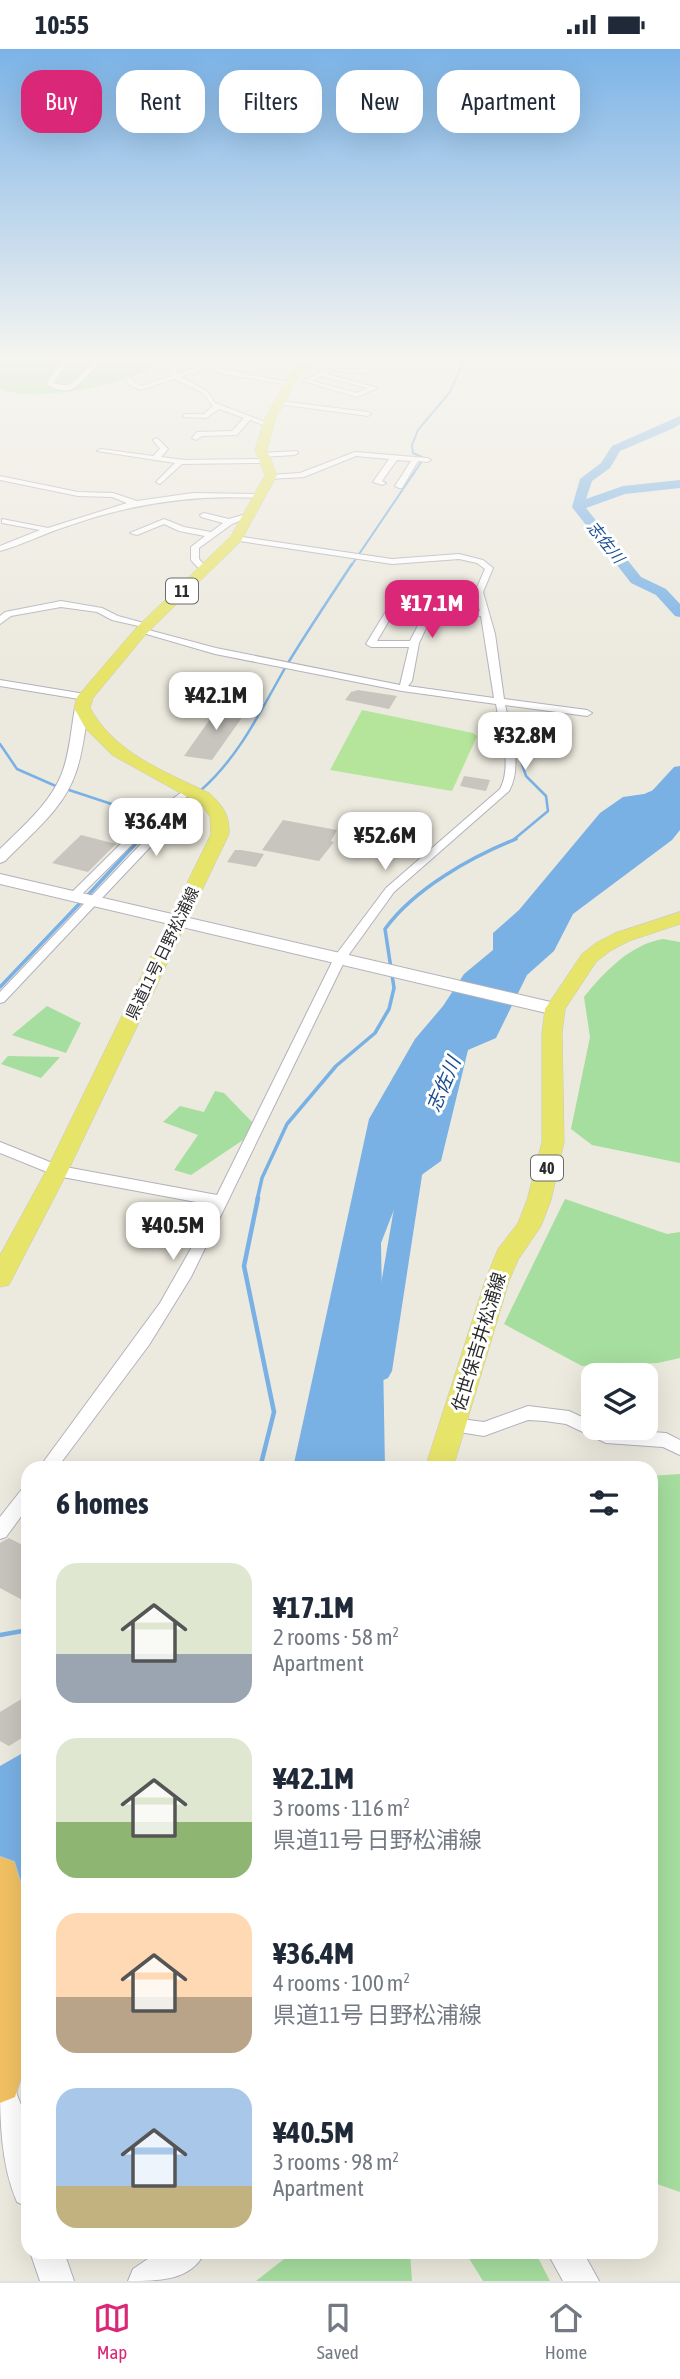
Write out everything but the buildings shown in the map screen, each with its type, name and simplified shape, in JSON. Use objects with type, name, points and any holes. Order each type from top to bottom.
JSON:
[{"type":"highway","points":[[0,1875],[16,1955],[16,2021],[0,2082]]},
{"type":"main road","points":[[264,459],[271,470],[270,477]]},
{"type":"main road","name":"11","points":[[83,703],[144,628],[236,538],[270,477]]},
{"type":"main road","points":[[83,703],[95,732],[114,751],[199,795]]},
{"type":"main road","name":"県道11号 日野松浦線","points":[[0,1277],[57,1171],[220,834],[222,818],[215,806],[199,795]]},
{"type":"main road","name":"佐世保吉井松浦線","points":[[441,1461],[497,1281],[507,1256],[529,1226],[539,1200],[553,1142],[552,1033],[546,1007],[589,958],[603,947],[622,937],[680,918]]},
{"type":"street","points":[[124,464],[130,459]]},
{"type":"street","points":[[156,459],[197,462],[232,459]]},
{"type":"street","points":[[270,477],[301,475],[342,459]]},
{"type":"street","points":[[382,483],[377,482],[393,459]]},
{"type":"street","points":[[399,486],[421,460],[410,459]]},
{"type":"street","points":[[160,482],[180,462]]},
{"type":"street","points":[[0,478],[31,486],[62,488],[78,494],[113,495],[134,503]]},
{"type":"street","points":[[0,549],[47,530],[134,503],[224,492],[260,496]]},
{"type":"street","points":[[204,515],[229,522]]},
{"type":"street","points":[[204,569],[195,560],[195,547],[229,522],[249,515]]},
{"type":"street","points":[[5,521],[47,530]]},
{"type":"street","points":[[134,533],[164,521],[182,529],[210,534]]},
{"type":"street","points":[[52,1461],[167,1309],[204,1244],[221,1201],[339,959],[390,890],[504,791],[509,782],[510,755],[491,634],[479,592],[489,568],[487,565],[470,558],[446,556],[399,562],[266,540],[236,538]]},
{"type":"street","points":[[3,615],[61,604],[99,610],[115,618],[215,651],[402,688],[587,713]]},
{"type":"street","points":[[414,644],[371,644],[391,610],[415,606],[484,614]]},
{"type":"street","points":[[402,688],[407,681],[414,644],[431,608]]},
{"type":"street","points":[[0,683],[83,703],[69,774],[61,789],[52,803],[0,858]]},
{"type":"street","points":[[0,999],[152,818],[199,795]]},
{"type":"street","points":[[84,898],[199,795]]},
{"type":"street","points":[[0,879],[546,1007]]},
{"type":"street","points":[[3,1153],[57,1171],[221,1201]]},
{"type":"street","points":[[453,1425],[484,1429],[528,1413],[545,1414],[569,1418],[606,1436],[666,1440],[680,1448]]},
{"type":"street","points":[[0,1531],[21,1503]]},
{"type":"street","points":[[0,2090],[16,2133],[21,2157]]},
{"type":"street","points":[[49,2259],[57,2281]]},
{"type":"street","points":[[145,2281],[178,2259]]},
{"type":"street","points":[[568,2259],[582,2281]]},
{"type":"green space","points":[[362,710],[477,736],[452,791],[330,770]]},
{"type":"green space","points":[[663,939],[680,942],[680,1163],[592,1145],[571,1129],[590,1037],[584,997],[609,969],[629,953]]},
{"type":"green space","points":[[47,1006],[81,1023],[66,1053],[12,1035]]},
{"type":"green space","points":[[8,1056],[60,1057],[41,1078],[1,1064]]},
{"type":"green space","points":[[215,1091],[224,1093],[253,1123],[243,1140],[191,1175],[174,1170],[198,1135],[163,1122],[180,1106],[204,1112]]},
{"type":"green space","points":[[565,1199],[667,1234],[680,1232],[680,1358],[658,1363],[581,1363],[581,1365],[504,1324]]},
{"type":"green space","points":[[680,1474],[680,2192],[658,2184],[658,1476]]},
{"type":"green space","points":[[284,2259],[410,2259],[412,2281],[256,2281]]},
{"type":"green space","points":[[469,2259],[539,2259],[550,2281],[483,2281]]},
{"type":"water","points":[[680,779],[680,830],[672,840],[573,914],[554,951],[527,975],[496,1038],[468,1050],[441,1161],[402,1189],[381,1243],[385,1461],[295,1461],[369,1119],[415,1039],[443,1006],[464,974],[493,950],[493,933],[519,910],[600,813],[623,797],[644,794]]},
{"type":"water","points":[[21,1754],[21,1921],[0,1934],[0,1766]]},
{"type":"waterway","points":[[351,566],[423,459]]},
{"type":"waterway","name":"志佐川","points":[[578,507],[586,479],[606,465],[610,459]]},
{"type":"waterway","points":[[578,507],[623,490],[680,484]]},
{"type":"waterway","name":"志佐川","points":[[578,507],[636,580],[661,592],[680,613]]},
{"type":"waterway","points":[[200,791],[237,749],[352,564]]},
{"type":"waterway","points":[[0,744],[17,769],[58,787]]},
{"type":"waterway","points":[[512,841],[548,811],[546,796],[526,776],[518,752]]},
{"type":"waterway","name":"志佐川","points":[[647,807],[680,771]]},
{"type":"waterway","points":[[66,789],[151,817]]},
{"type":"waterway","points":[[139,841],[152,827],[193,796]]},
{"type":"waterway","points":[[87,896],[140,839]]},
{"type":"waterway","points":[[257,1200],[262,1178],[287,1124],[336,1066],[375,1033],[389,1009],[394,988],[385,929],[397,914],[427,888],[462,865],[512,841]]},
{"type":"waterway","points":[[0,987],[82,901]]},
{"type":"waterway","name":"志佐川","points":[[379,1371],[414,1156]]},
{"type":"waterway","points":[[258,1198],[244,1266],[274,1412],[262,1461]]},
{"type":"waterway","points":[[0,1635],[21,1631]]}]
